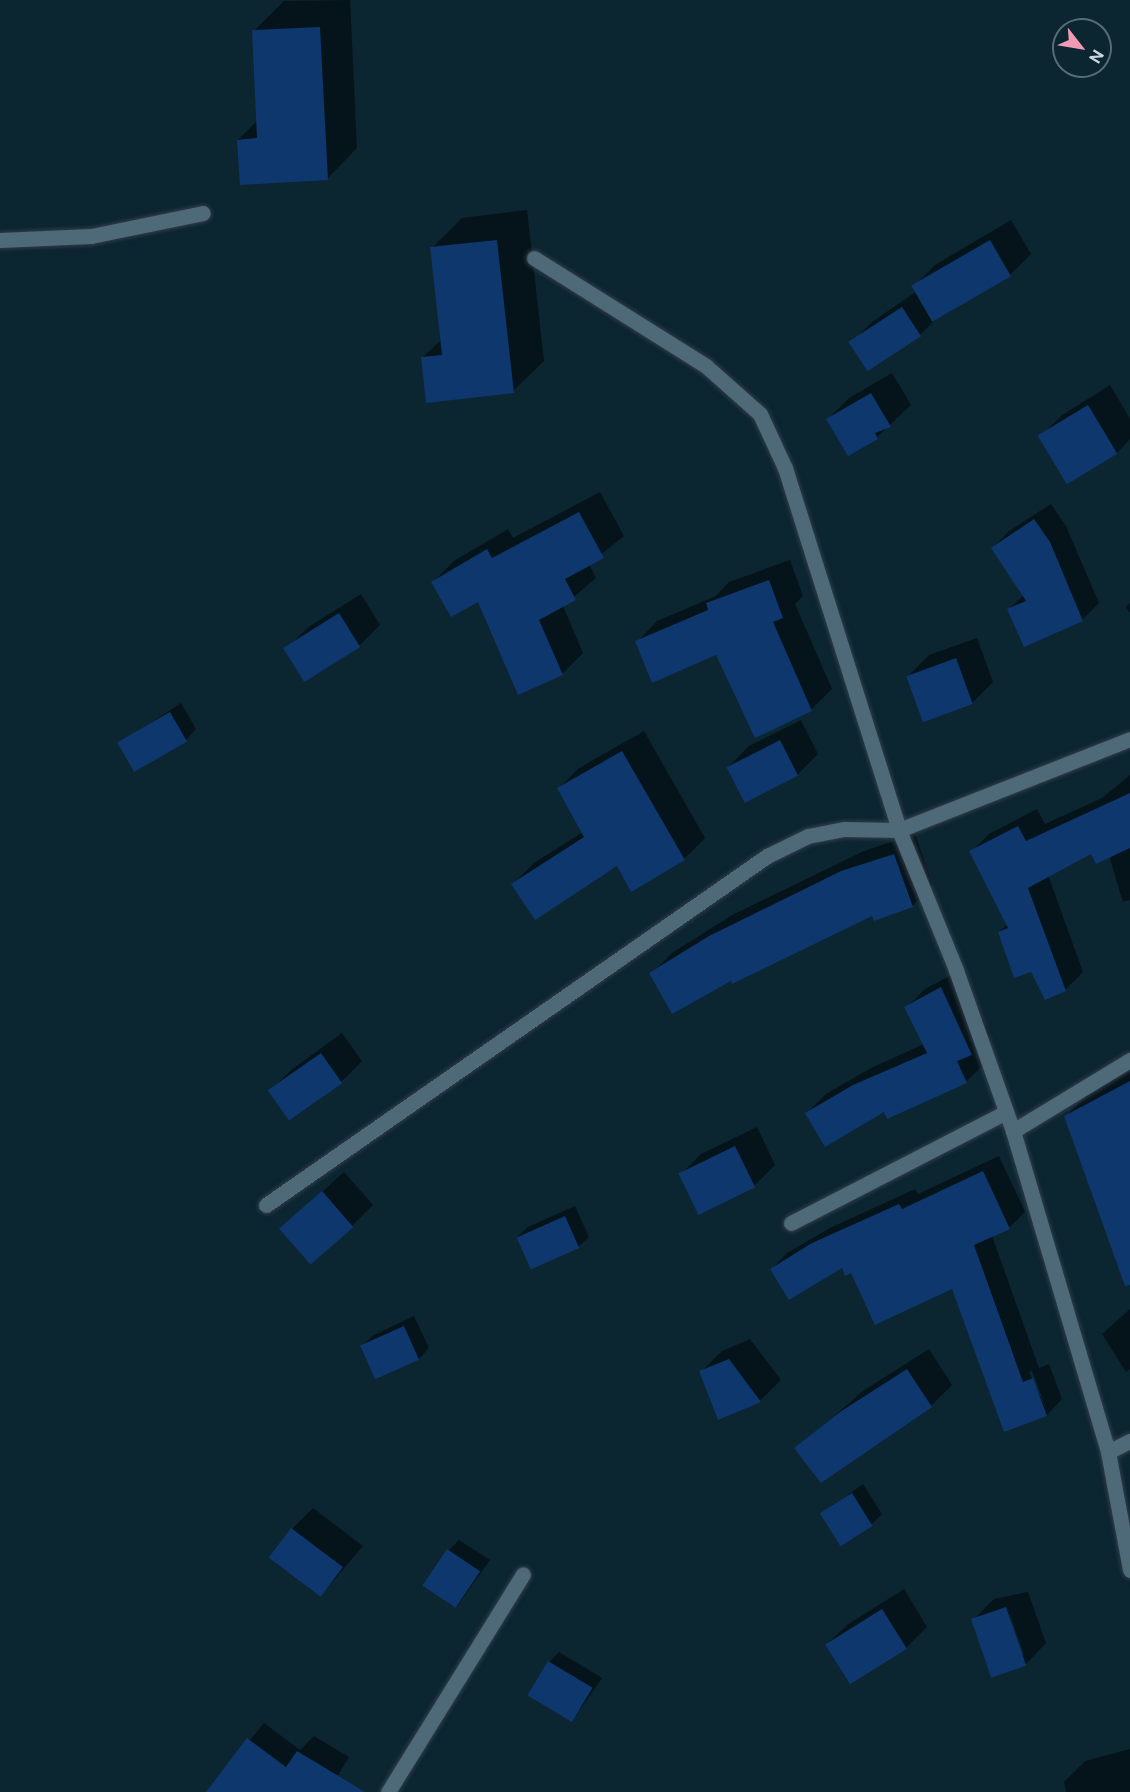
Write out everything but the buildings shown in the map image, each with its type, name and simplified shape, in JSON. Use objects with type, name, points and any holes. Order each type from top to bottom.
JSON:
[{"type":"street","points":[[0,240],[91,236],[203,213]]},
{"type":"street","points":[[534,258],[706,366],[760,414],[785,468],[898,830],[956,970],[1013,1131],[1108,1452],[1130,1570]]},
{"type":"street","points":[[267,1205],[767,856],[808,836],[844,829],[898,830],[1130,739]]},
{"type":"street","points":[[1013,1131],[1130,1060]]},
{"type":"street","points":[[791,1223],[1006,1112]]},
{"type":"street","points":[[1108,1452],[1130,1441]]},
{"type":"street","points":[[388,1792],[523,1574]]}]
